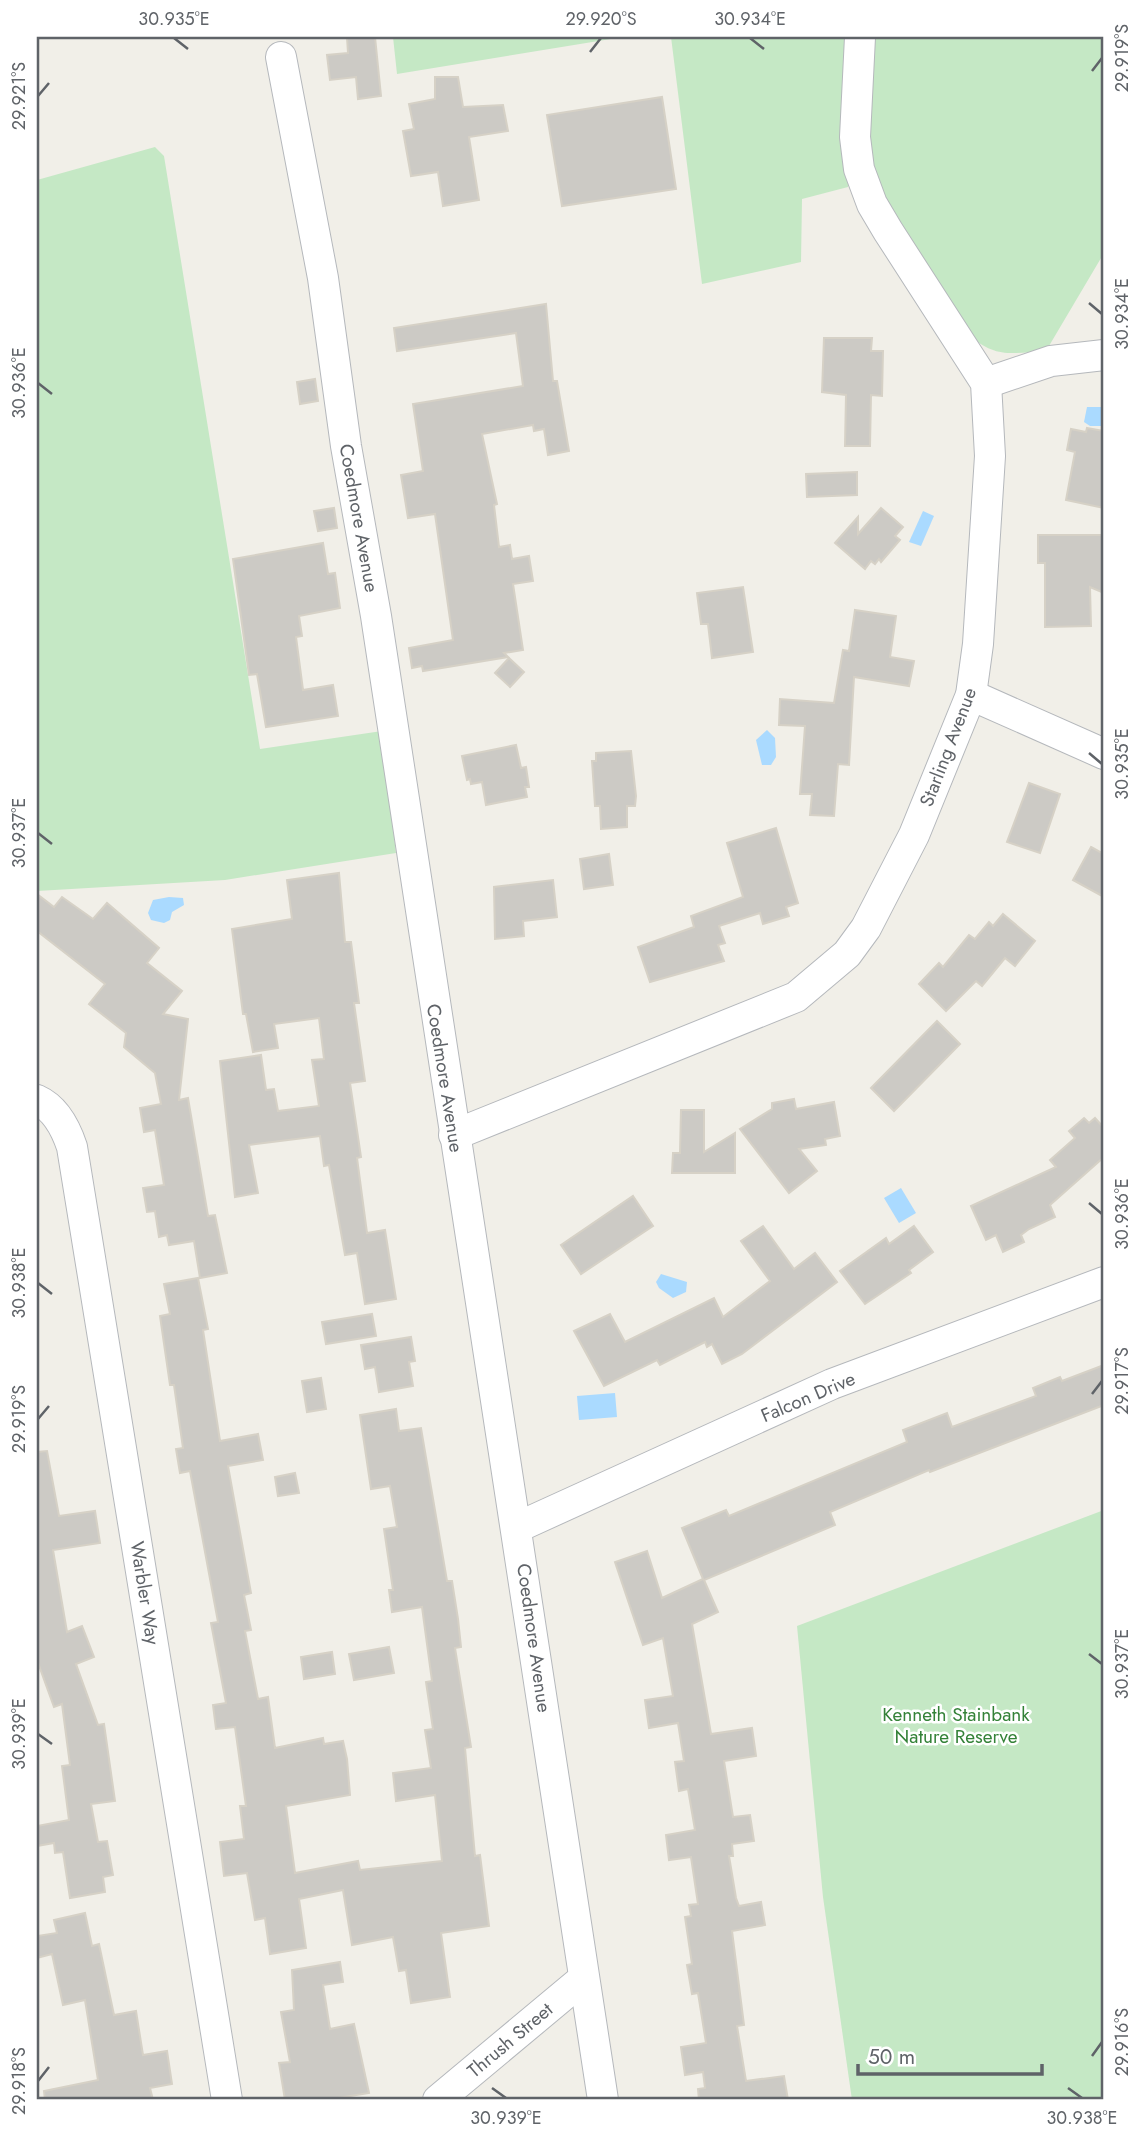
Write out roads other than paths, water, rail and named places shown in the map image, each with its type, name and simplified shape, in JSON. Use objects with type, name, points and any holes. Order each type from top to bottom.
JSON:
[{"type":"street","name":"Starling Avenue","points":[[454,1135],[796,997],[827,974],[847,954],[866,928],[908,847],[971,695],[978,644],[990,456],[986,383],[888,230],[873,204],[859,169],[855,137],[860,37]]},
{"type":"street","name":"Coedmore Avenue","points":[[281,57],[323,278],[454,1135],[518,1527],[603,2100]]},
{"type":"street","points":[[986,383],[1051,361],[1104,355]]},
{"type":"street","points":[[971,695],[1104,754]]},
{"type":"street","name":"Warbler Way","points":[[37,1100],[54,1113],[67,1132],[72,1147],[227,2100]]},
{"type":"street","name":"Falcon Drive","points":[[518,1527],[832,1384],[1104,1282]]},
{"type":"street","name":"Thrush Street","points":[[438,2100],[583,1979]]},
{"type":"water","points":[[1087,407],[1104,407],[1104,426],[1090,426],[1084,422]]},
{"type":"water","points":[[923,511],[934,516],[921,546],[909,542]]},
{"type":"water","points":[[767,730],[775,738],[776,757],[771,765],[762,765],[756,740]]},
{"type":"water","points":[[183,898],[184,905],[172,912],[170,920],[164,923],[151,920],[148,913],[153,900]]},
{"type":"water","points":[[901,1188],[916,1213],[899,1223],[884,1198]]},
{"type":"water","points":[[661,1274],[687,1282],[686,1292],[673,1298],[659,1288],[656,1282]]},
{"type":"water","points":[[615,1393],[617,1417],[579,1420],[577,1396]]},
{"type":"park label","name":"Kenneth Stainbank Nature Reserve","points":[[956,1725]]}]
